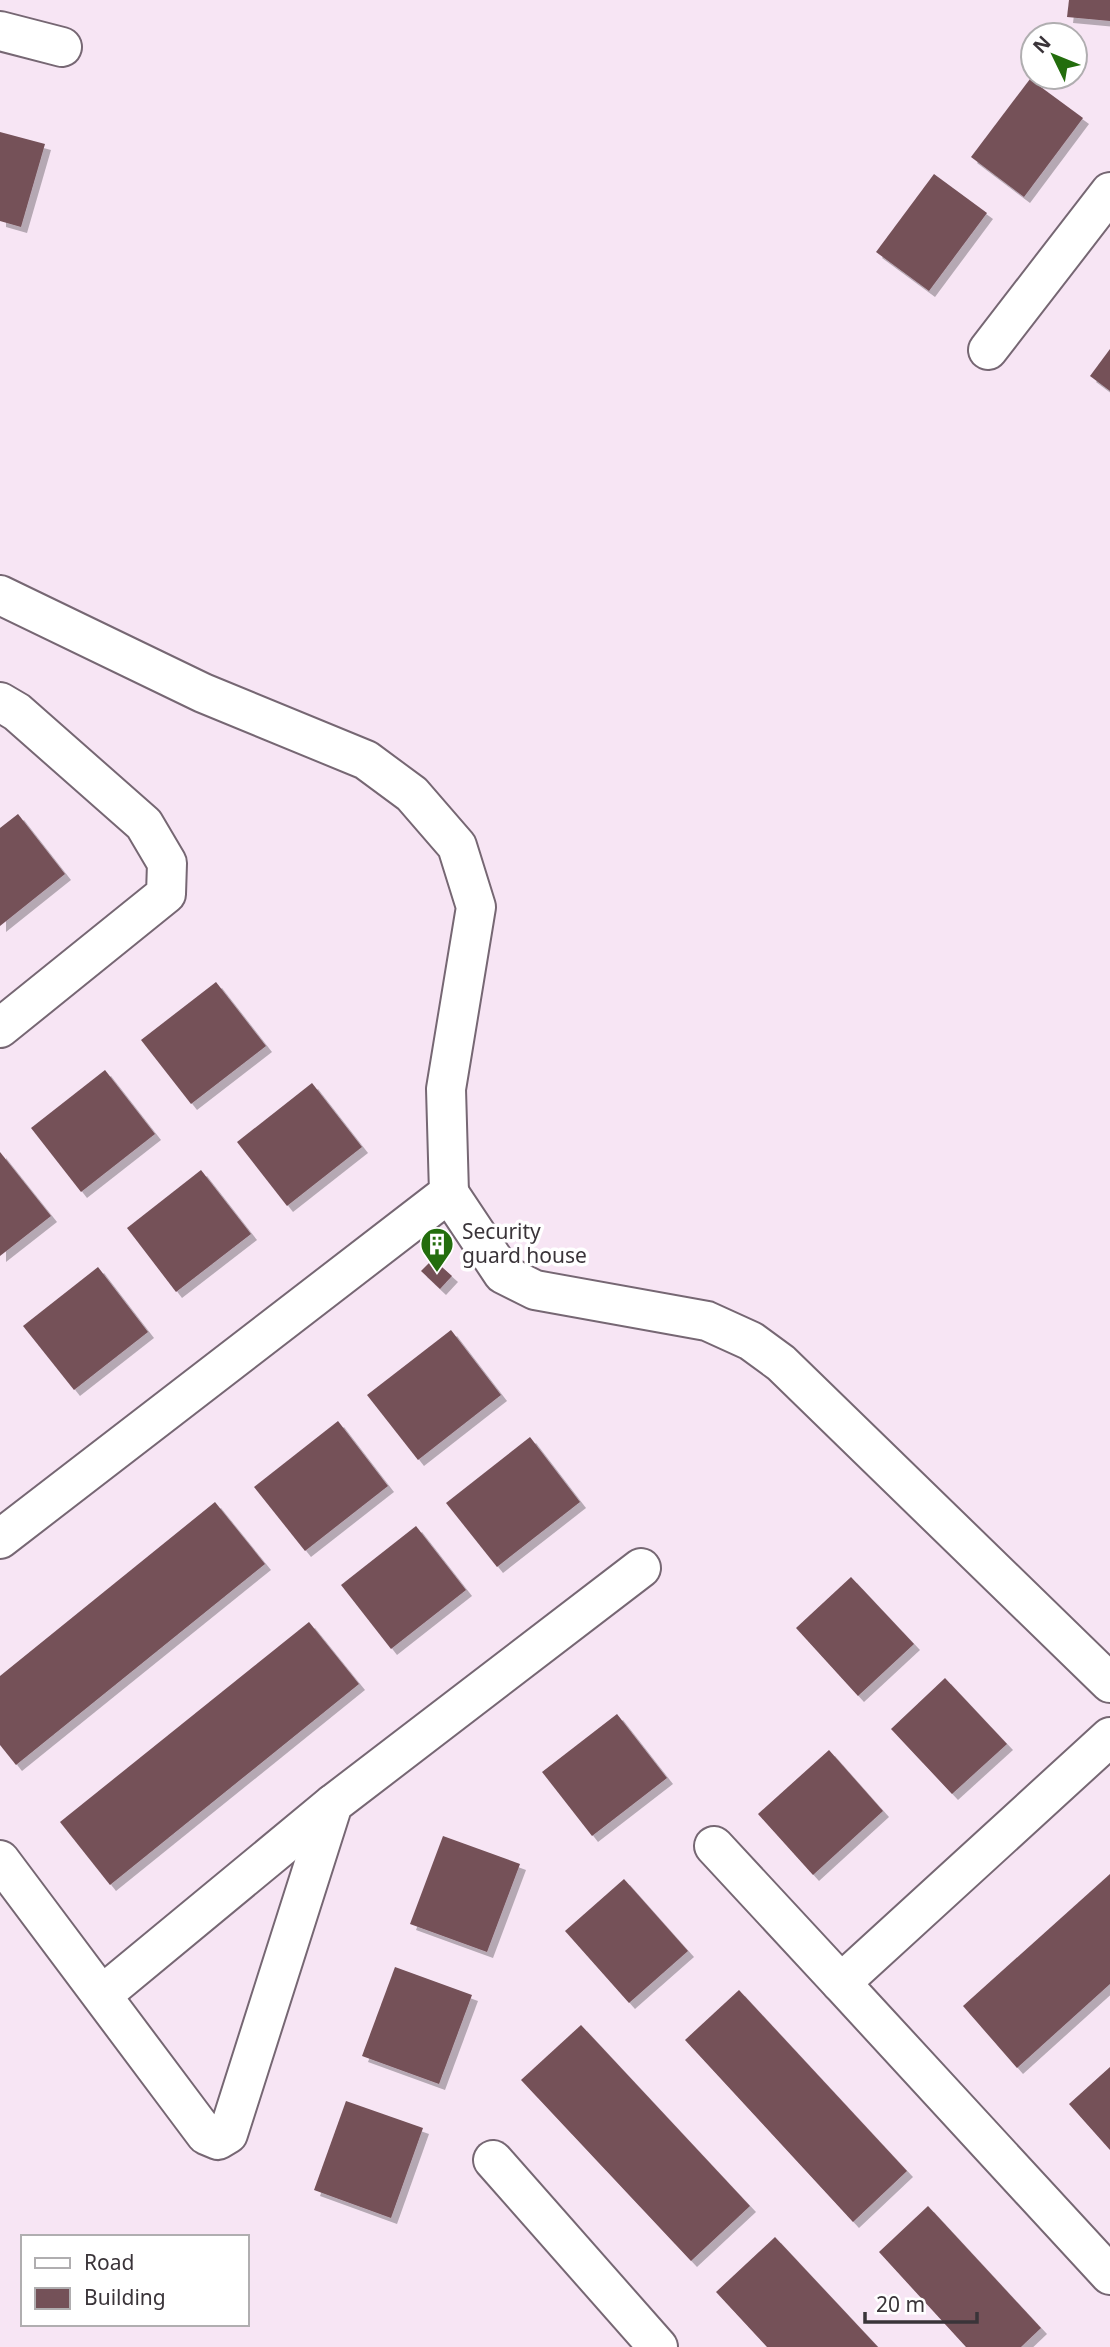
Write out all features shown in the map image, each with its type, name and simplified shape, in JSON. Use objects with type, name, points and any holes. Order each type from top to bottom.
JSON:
[{"type":"street","points":[[0,31],[62,47]]},
{"type":"street","points":[[988,350],[1110,192]]},
{"type":"street","points":[[0,594],[203,693],[366,760],[412,794],[457,846],[476,907],[446,1089],[449,1193],[503,1274],[535,1290],[707,1321],[751,1341],[781,1363],[1110,1683]]},
{"type":"street","points":[[0,702],[17,712],[144,824],[167,863],[166,894],[0,1028]]},
{"type":"street","points":[[0,1539],[449,1193]]},
{"type":"street","points":[[102,1995],[333,1804],[641,1568]]},
{"type":"street","points":[[841,1983],[1110,1737]]},
{"type":"street","points":[[0,1860],[206,2135],[218,2140],[229,2134],[333,1804]]},
{"type":"street","points":[[714,1846],[1110,2275]]},
{"type":"street","points":[[493,2160],[658,2347]]},
{"type":"building","points":[[1069,0],[1110,0],[1110,21],[1067,17]]},
{"type":"building","points":[[1021,91],[1046,91],[1083,118],[1024,197],[971,157]]},
{"type":"building","points":[[0,132],[45,144],[21,227],[0,221]]},
{"type":"building","points":[[934,174],[987,213],[929,291],[876,252]]},
{"type":"building","points":[[1110,349],[1110,391],[1090,376]]},
{"type":"building","points":[[18,814],[65,874],[0,926],[0,828]]},
{"type":"building","points":[[216,982],[266,1046],[191,1104],[141,1040]]},
{"type":"building","points":[[105,1070],[155,1134],[81,1192],[31,1128]]},
{"type":"building","points":[[312,1083],[362,1147],[287,1206],[237,1142]]},
{"type":"building","points":[[0,1152],[51,1216],[0,1256]]},
{"type":"building","points":[[201,1170],[251,1234],[176,1292],[127,1228]]},
{"type":"building","name":"Security guard house","points":[[433,1259],[452,1276],[440,1289],[421,1271]]},
{"type":"building","points":[[98,1267],[148,1332],[74,1390],[23,1326]]},
{"type":"building","points":[[451,1330],[501,1395],[418,1460],[367,1395]]},
{"type":"building","points":[[338,1421],[388,1486],[305,1551],[254,1487]]},
{"type":"building","points":[[530,1437],[580,1502],[497,1567],[446,1503]]},
{"type":"building","points":[[215,1502],[265,1564],[16,1765],[0,1745],[0,1676]]},
{"type":"building","points":[[416,1526],[466,1590],[391,1649],[341,1585]]},
{"type":"building","points":[[851,1577],[914,1644],[858,1696],[796,1628]]},
{"type":"building","points":[[309,1622],[359,1684],[110,1885],[60,1822]]},
{"type":"building","points":[[945,1678],[1007,1744],[952,1794],[891,1729]]},
{"type":"building","points":[[617,1714],[667,1778],[592,1836],[542,1772]]},
{"type":"building","points":[[829,1750],[883,1811],[813,1875],[758,1814]]},
{"type":"building","points":[[443,1836],[520,1864],[487,1952],[410,1924]]},
{"type":"building","points":[[1110,1874],[1110,1984],[1017,2068],[963,2006]]},
{"type":"building","points":[[624,1879],[688,1951],[629,2003],[565,1931]]},
{"type":"building","points":[[395,1967],[472,1995],[439,2084],[362,2056]]},
{"type":"building","points":[[739,1990],[907,2171],[853,2222],[685,2040]]},
{"type":"building","points":[[581,2025],[750,2206],[691,2261],[521,2080]]},
{"type":"building","points":[[1110,2067],[1110,2150],[1069,2104]]},
{"type":"building","points":[[346,2101],[423,2128],[391,2218],[314,2190]]},
{"type":"building","points":[[928,2206],[1041,2328],[1021,2347],[966,2347],[879,2252]]},
{"type":"building","points":[[775,2237],[878,2347],[767,2347],[716,2292]]},
{"type":"place","name":"Security guard house","points":[[437,1274]]}]
